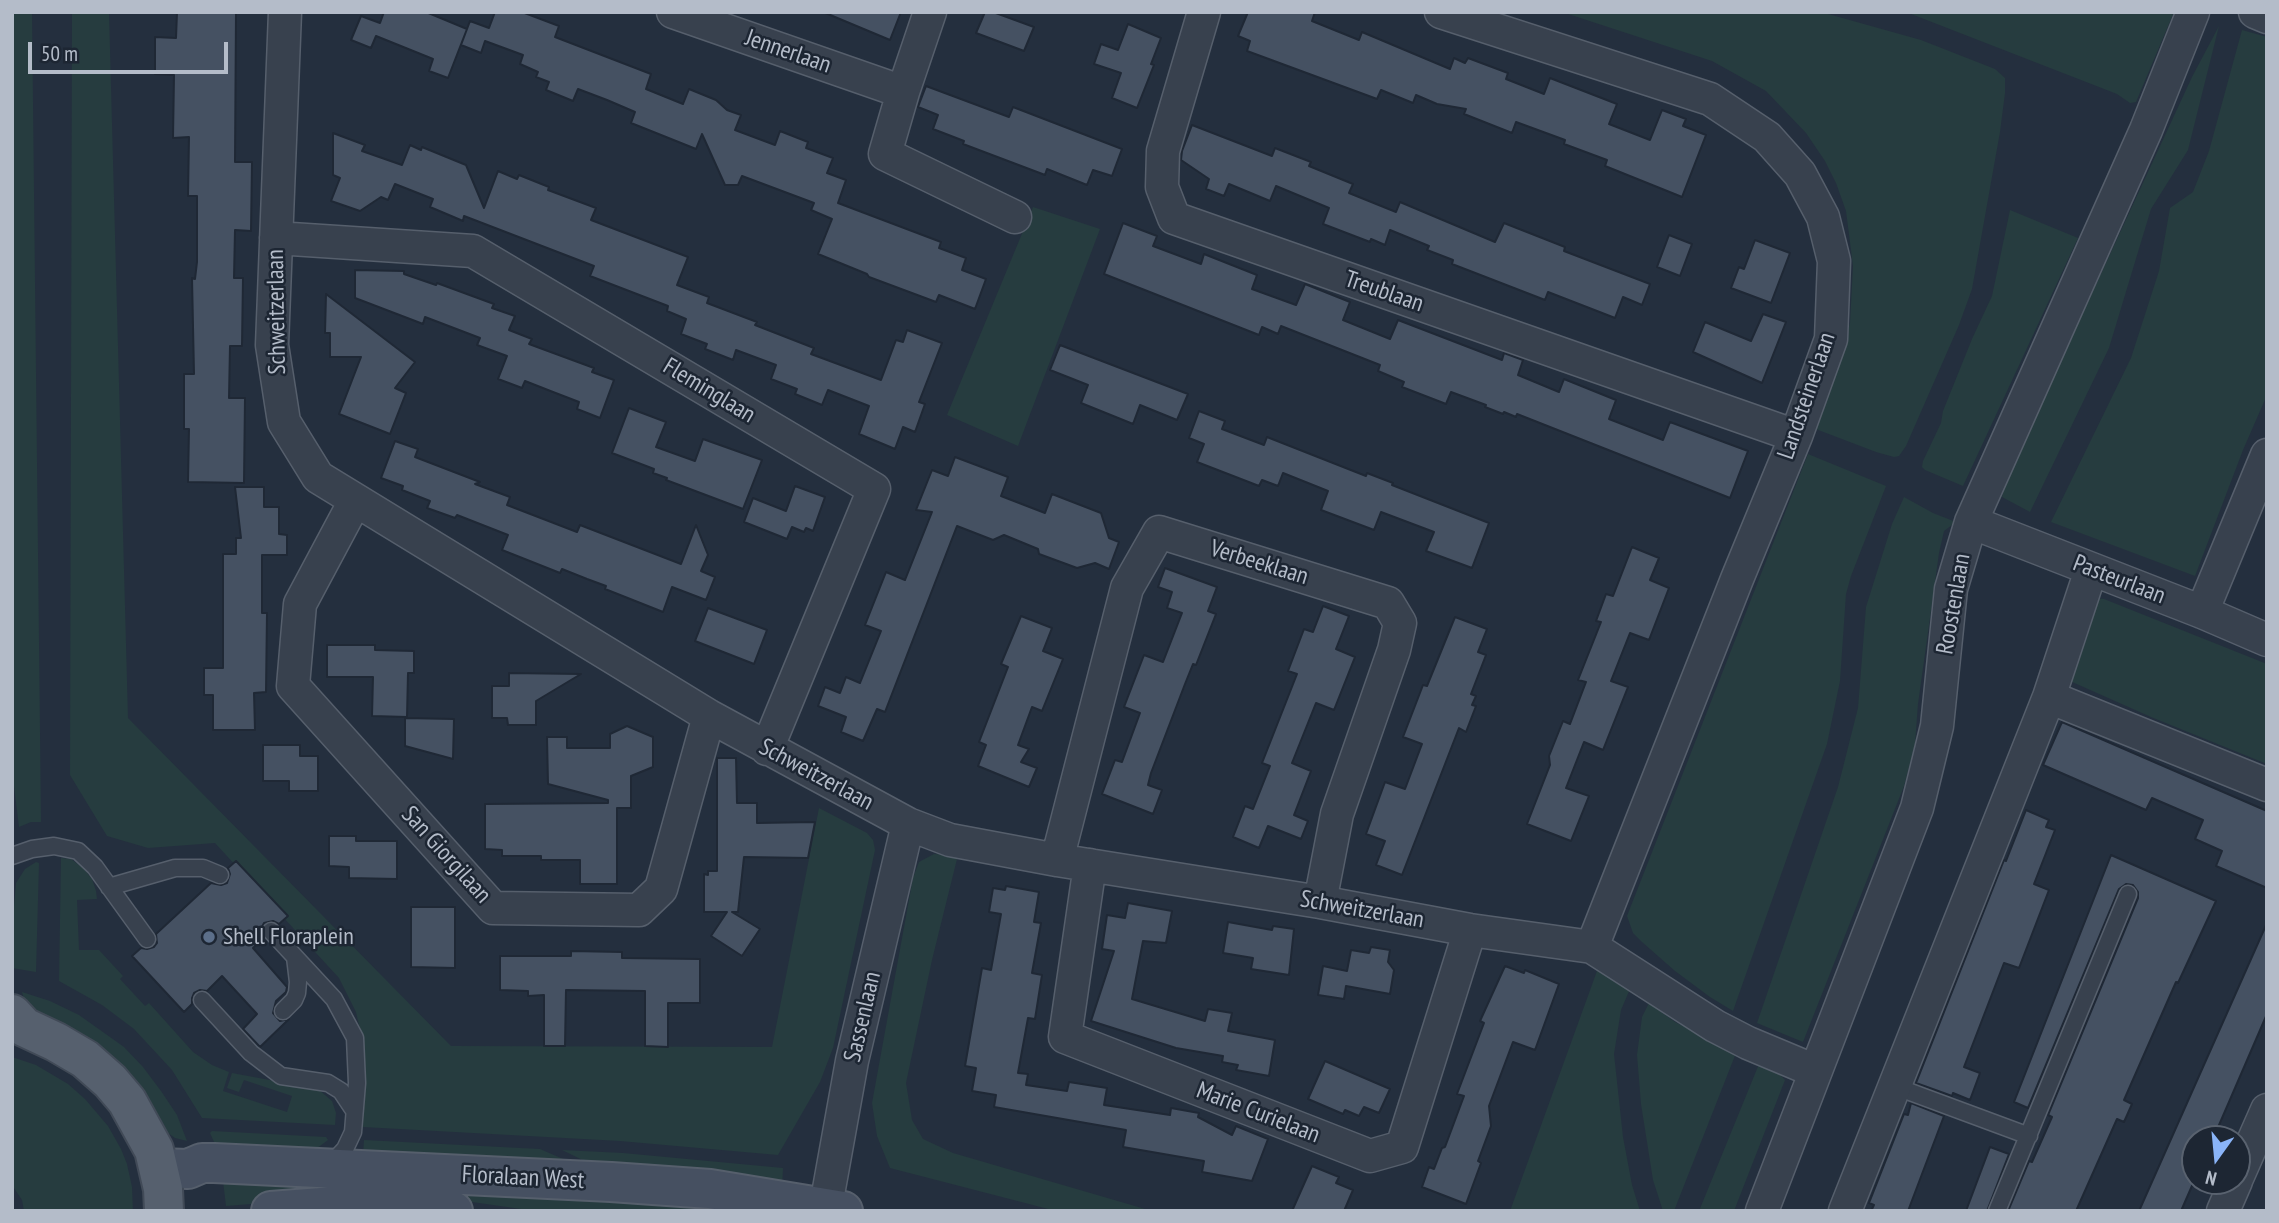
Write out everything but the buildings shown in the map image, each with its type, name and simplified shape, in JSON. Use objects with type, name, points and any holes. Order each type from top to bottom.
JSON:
[{"type":"main road","points":[[16,1030],[56,1042],[85,1059],[110,1081],[127,1101],[163,1189],[164,1211]]},
{"type":"main road","name":"Floralaan West","points":[[150,1162],[188,1169],[202,1163],[611,1182],[710,1189],[831,1210]]},
{"type":"main road","points":[[145,1211],[150,1162]]},
{"type":"main road","points":[[271,1211],[334,1206],[435,1210]]},
{"type":"street","name":"Schweitzerlaan","points":[[285,12],[272,345],[284,422],[318,477],[709,716],[908,824],[950,840],[1057,860],[1320,902],[1470,930],[1592,947],[1715,1026],[1815,1071]]},
{"type":"street","name":"Jennerlaan","points":[[674,12],[903,92]]},
{"type":"street","points":[[930,12],[884,154],[1015,217]]},
{"type":"street","name":"Treublaan","points":[[1204,12],[1163,151],[1162,187],[1174,218],[1796,436]]},
{"type":"street","name":"Landsteinerlaan","points":[[1441,12],[1710,99],[1767,137],[1800,174],[1823,217],[1834,261],[1831,339],[1796,436],[1592,947]]},
{"type":"street","name":"Roostenlaan","points":[[1762,1211],[1916,808],[1937,726],[1951,589],[1971,522],[2146,130],[2193,12]]},
{"type":"street","points":[[2255,12],[2267,16]]},
{"type":"street","name":"Fleminglaan","points":[[276,238],[473,251],[874,489],[767,749]]},
{"type":"street","points":[[2202,612],[2267,455]]},
{"type":"street","name":"San Giorgilaan","points":[[355,501],[300,604],[293,686],[493,908],[639,910],[661,889],[709,716]]},
{"type":"street","name":"Pasteurlaan","points":[[1971,522],[2267,640]]},
{"type":"street","name":"Verbeeklaan","points":[[1057,860],[1127,588],[1159,532],[1388,603],[1400,623],[1394,650],[1337,814],[1320,902]]},
{"type":"street","points":[[1845,1211],[2049,697],[2091,570]]},
{"type":"street","points":[[2049,697],[2267,785]]},
{"type":"street","name":"Sassenlaan","points":[[831,1210],[852,1061],[908,824]]},
{"type":"street","name":"Marie Curielaan","points":[[1090,865],[1065,1037],[1370,1156],[1402,1147],[1470,930]]},
{"type":"street","points":[[2251,1146],[2267,1110]]},
{"type":"lane","points":[[12,856],[32,849],[54,846],[78,851],[95,867],[147,939]]},
{"type":"lane","points":[[110,887],[176,868],[203,868],[220,875]]},
{"type":"lane","points":[[1997,1211],[2129,894]]},
{"type":"lane","points":[[271,931],[334,999],[355,1038],[357,1083],[351,1141],[326,1168]]},
{"type":"lane","points":[[283,1010],[294,1000],[297,993],[295,957]]},
{"type":"lane","points":[[202,1000],[281,1076],[328,1083],[341,1091],[354,1109]]},
{"type":"lane","points":[[1894,1086],[2029,1136]]},
{"type":"green space","points":[[12,12],[32,12],[41,822],[31,822],[19,827],[12,770]]},
{"type":"green space","points":[[72,12],[109,12],[128,718],[451,1046],[772,1047],[819,808],[867,833],[873,840],[875,850],[833,1048],[820,1082],[778,1155],[620,1141],[363,1127],[365,1051],[356,1012],[339,978],[215,843],[148,848],[107,836],[70,775]]},
{"type":"green space","points":[[1562,12],[1821,12],[1921,40],[1995,69],[2005,78],[2000,132],[1972,289],[1959,325],[1906,446],[1899,456],[1876,452],[1813,428],[1839,364],[1850,323],[1853,266],[1846,211],[1825,161],[1806,133],[1766,91],[1712,61]]},
{"type":"green space","points":[[1906,12],[2174,12],[2136,102],[2130,103],[2117,94]]},
{"type":"green space","points":[[2219,26],[2188,150],[2151,209],[2109,348],[2030,512],[2002,497],[2006,479],[2192,77]]},
{"type":"green space","points":[[2242,30],[2267,37],[2267,395],[2195,576],[2051,522],[2131,358],[2159,271],[2170,208],[2193,192],[2209,151]]},
{"type":"green space","points":[[1033,207],[1100,229],[1018,446],[947,415]]},
{"type":"green space","points":[[2010,210],[2078,238],[1963,486],[1925,470],[1922,467],[1923,461],[1992,296]]},
{"type":"green space","points":[[1808,454],[1886,486],[1846,594],[1840,681],[1827,744],[1733,1011],[1675,971],[1642,942],[1633,933],[1627,916]]},
{"type":"green space","points":[[1904,497],[1956,522],[1944,531],[1939,553],[1915,744],[1904,786],[1803,1042],[1757,1023],[1838,787],[1858,708],[1866,607],[1892,524]]},
{"type":"green space","points":[[2096,598],[2267,664],[2267,764],[2070,681]]},
{"type":"green space","points":[[934,854],[958,855],[906,1083],[912,1120],[923,1139],[953,1153],[1152,1211],[1056,1211],[890,1168],[877,1136],[872,1103],[913,878],[919,862]]},
{"type":"green space","points":[[61,858],[71,859],[83,868],[92,879],[96,891],[97,899],[77,900],[79,950],[99,950],[123,976],[120,979],[145,1006],[149,1003],[193,1052],[212,1065],[229,1072],[223,1091],[287,1112],[292,1096],[244,1080],[239,1092],[227,1088],[232,1073],[318,1089],[332,1101],[336,1113],[335,1125],[202,1118],[172,1070],[134,1029],[102,1005],[59,981]]},
{"type":"green space","points":[[36,862],[39,863],[36,972],[12,968],[12,929],[16,883],[25,869]]},
{"type":"green space","points":[[1597,971],[1630,989],[1621,1010],[1614,1054],[1623,1137],[1640,1211],[1510,1211]]},
{"type":"green space","points":[[22,992],[50,1001],[79,1015],[124,1047],[161,1091],[177,1115],[187,1141],[175,1138],[161,1128],[25,1002]]},
{"type":"green space","points":[[1649,1003],[1675,1022],[1736,1053],[1674,1211],[1663,1211],[1653,1180],[1641,1104],[1637,1055],[1642,1017]]},
{"type":"green space","points":[[12,1057],[36,1065],[68,1084],[108,1126],[127,1164],[133,1211],[24,1211],[22,1200],[12,1185]]},
{"type":"green space","points":[[1759,1064],[1777,1072],[1785,1080],[1734,1211],[1699,1211]]},
{"type":"green space","points":[[210,1133],[326,1137],[328,1140],[316,1149],[215,1144]]},
{"type":"green space","points":[[364,1140],[540,1149],[577,1165],[363,1154]]},
{"type":"green space","points":[[562,1150],[783,1168],[782,1190],[605,1171]]},
{"type":"green space","points":[[223,1181],[558,1194],[741,1211],[535,1211],[444,1198],[339,1197],[226,1206]]},
{"type":"place","name":"Shell Floraplein","points":[[209,937]]}]
